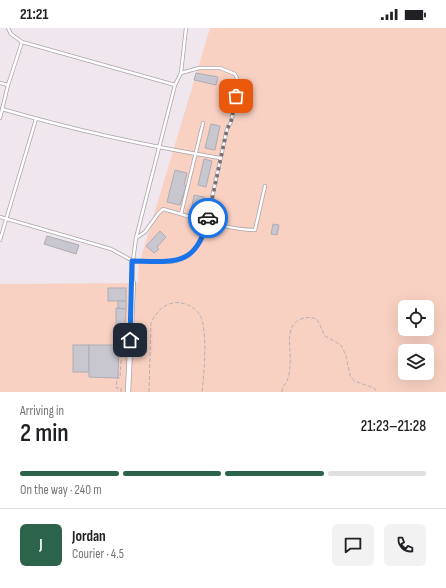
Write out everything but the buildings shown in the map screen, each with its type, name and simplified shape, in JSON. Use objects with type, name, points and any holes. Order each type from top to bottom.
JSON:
[{"type":"street","points":[[128,392],[133,283]]},
{"type":"lane","points":[[8,28],[11,34],[22,42],[175,85]]},
{"type":"lane","points":[[133,283],[132,261],[136,238],[175,85],[180,73],[186,28]]},
{"type":"lane","points":[[0,118],[8,85],[22,42]]},
{"type":"lane","points":[[0,217],[111,249],[132,261],[176,261],[191,253],[201,241],[207,222],[220,158],[227,129],[231,122],[239,84],[236,74],[220,68],[199,68],[180,73]]},
{"type":"lane","points":[[0,83],[8,85]]},
{"type":"lane","points":[[2,108],[36,119],[160,148],[220,158]]},
{"type":"lane","points":[[0,240],[36,119]]},
{"type":"lane","points":[[182,214],[203,123]]},
{"type":"lane","points":[[136,238],[145,232],[163,209],[207,222],[255,230],[265,186]]},
{"type":"path","points":[[149,392],[152,323],[160,309],[168,304],[178,302],[187,305],[196,311],[203,323],[204,353],[202,392]]},
{"type":"path","points":[[282,392],[282,388],[287,382],[291,360],[290,334],[294,324],[298,320],[308,317],[317,320],[325,336],[341,345],[346,356],[350,375],[354,381],[374,388],[377,392]]},
{"type":"path","points":[[121,392],[122,388],[116,388],[117,378],[120,378],[122,342],[125,343]]},
{"type":"shaded area","points":[[210,28],[446,28],[446,392],[0,392],[0,284],[138,283],[139,264]]},
{"type":"way so far","points":[[208,218],[227,129],[231,122],[236,96]]},
{"type":"route","points":[[130,340],[133,283],[132,261],[168,262],[184,258],[191,253],[201,241],[208,218]]}]
